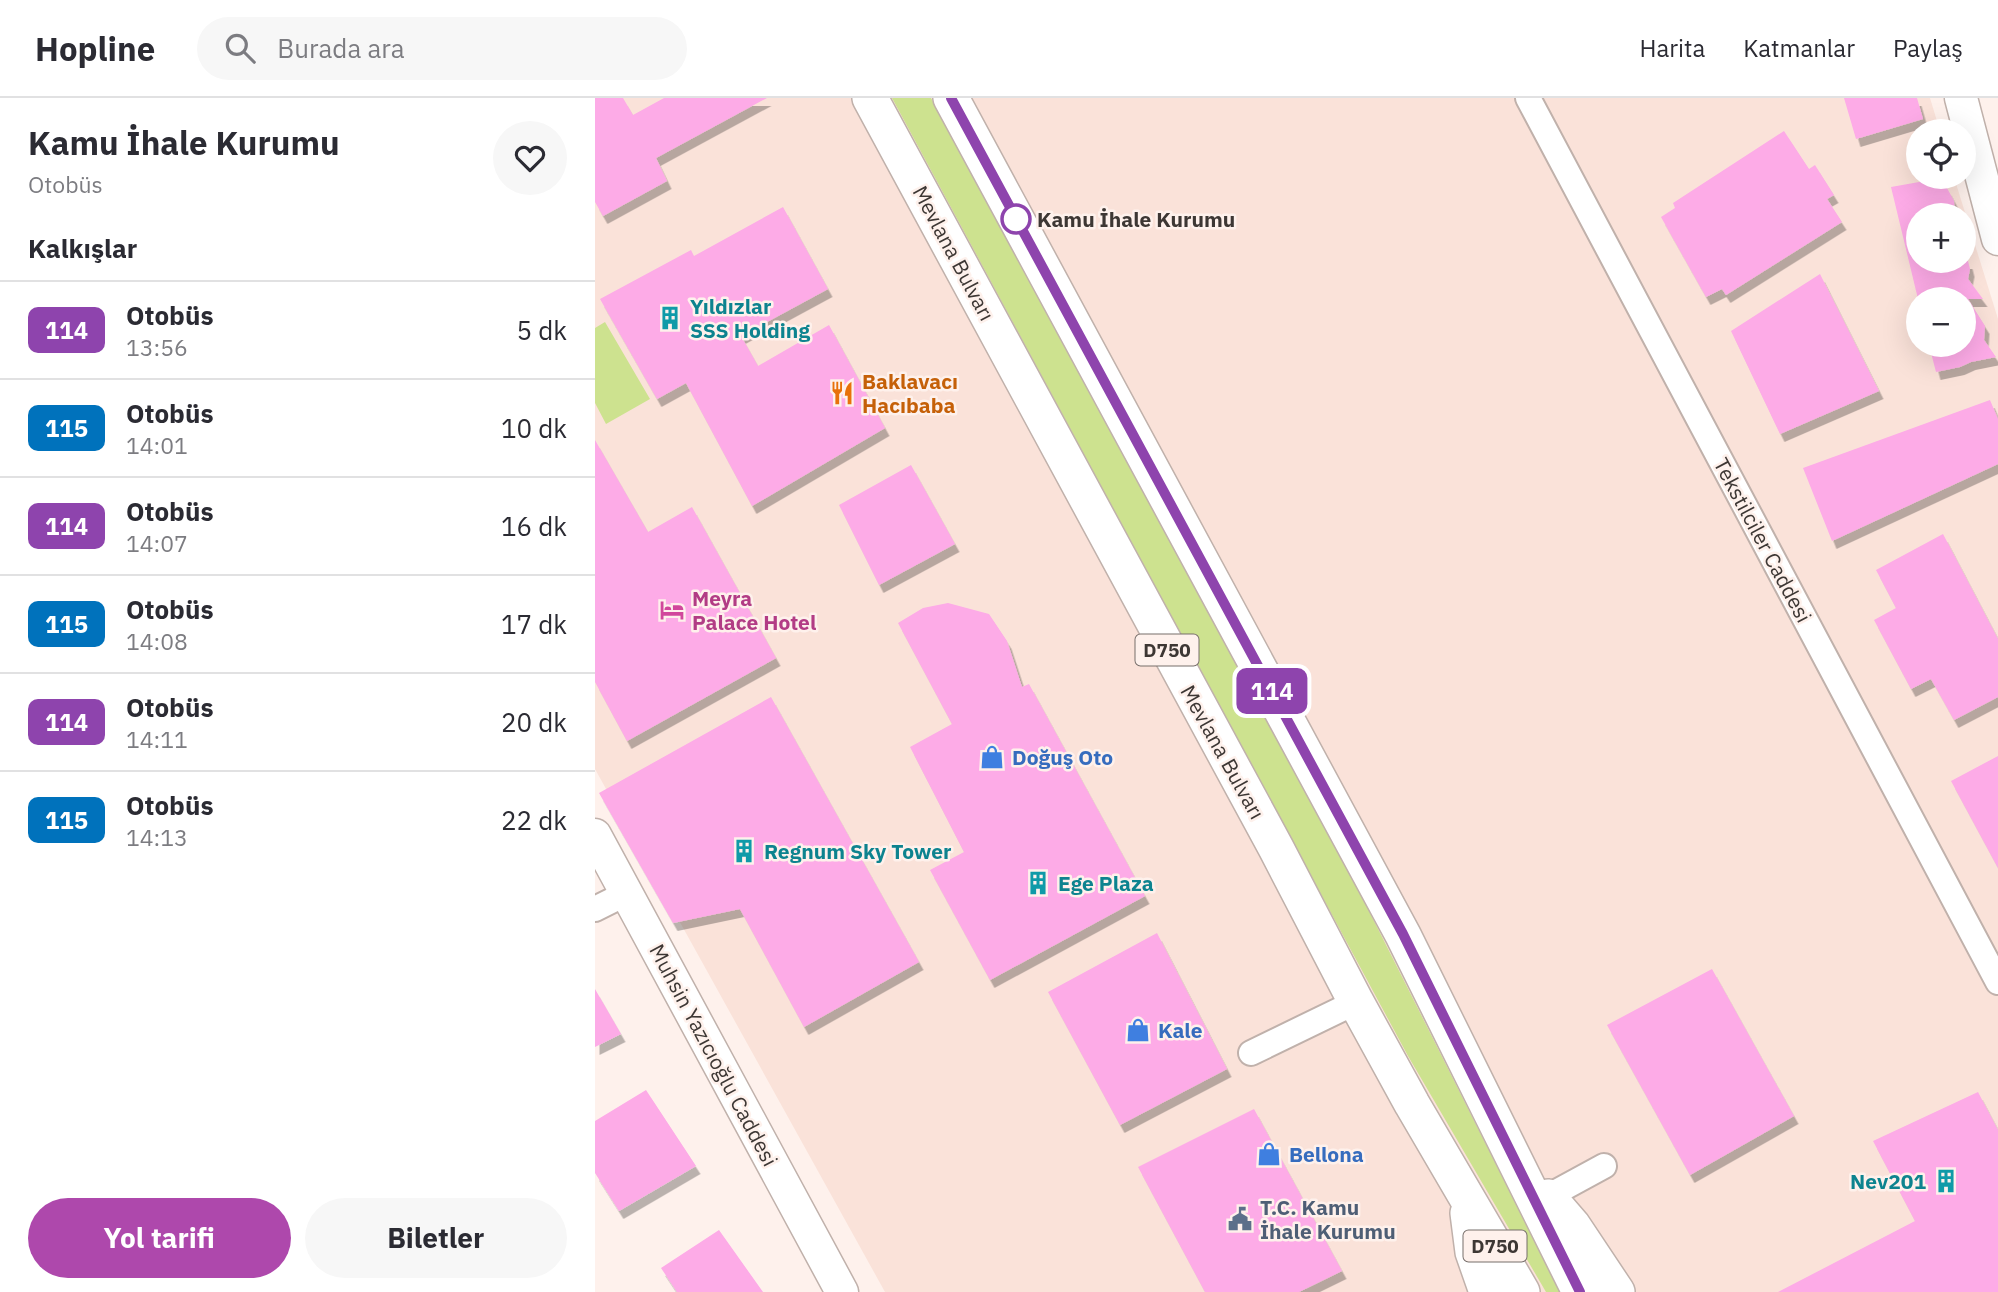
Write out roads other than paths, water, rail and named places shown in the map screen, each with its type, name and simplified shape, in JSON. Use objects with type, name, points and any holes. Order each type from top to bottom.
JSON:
[{"type":"highway","name":"Mevlana Bulvarı","points":[[870,98],[1276,848],[1356,1002],[1522,1292]]},
{"type":"highway","points":[[951,98],[1403,934],[1522,1174],[1573,1226],[1617,1292]]},
{"type":"highway","name":"D750","points":[[1522,1174],[1580,1292]]},
{"type":"highway","points":[[1468,1199],[1473,1252],[1487,1292]]},
{"type":"main road","points":[[1961,98],[1998,239]]},
{"type":"main road","name":"Muhsin Yazıcıoğlu Caddesi","points":[[595,835],[837,1286]]},
{"type":"street","name":"Tekstilciler Caddesi","points":[[1528,98],[1998,982]]},
{"type":"street","points":[[595,909],[627,893]]},
{"type":"street","points":[[1251,1053],[1356,1002]]},
{"type":"street","points":[[1547,1197],[1604,1166]]},
{"type":"place","name":"Kamu İhale Kurumu","points":[[1016,219]]},
{"type":"place","name":"Yıldızlar SSS Holding","points":[[670,318]]},
{"type":"place","name":"Baklavacı Hacıbaba","points":[[842,393]]},
{"type":"place","name":"Meyra Palace Hotel","points":[[672,610]]},
{"type":"place","name":"Doğuş Oto","points":[[992,757]]},
{"type":"place","name":"Regnum Sky Tower","points":[[744,851]]},
{"type":"place","name":"Ege Plaza","points":[[1038,883]]},
{"type":"place","name":"Kale","points":[[1138,1030]]},
{"type":"place","name":"Bellona","points":[[1269,1154]]},
{"type":"place","name":"Nev201","points":[[1946,1181]]},
{"type":"place","name":"T.C. Kamu İhale Kurumu","points":[[1240,1219]]}]
